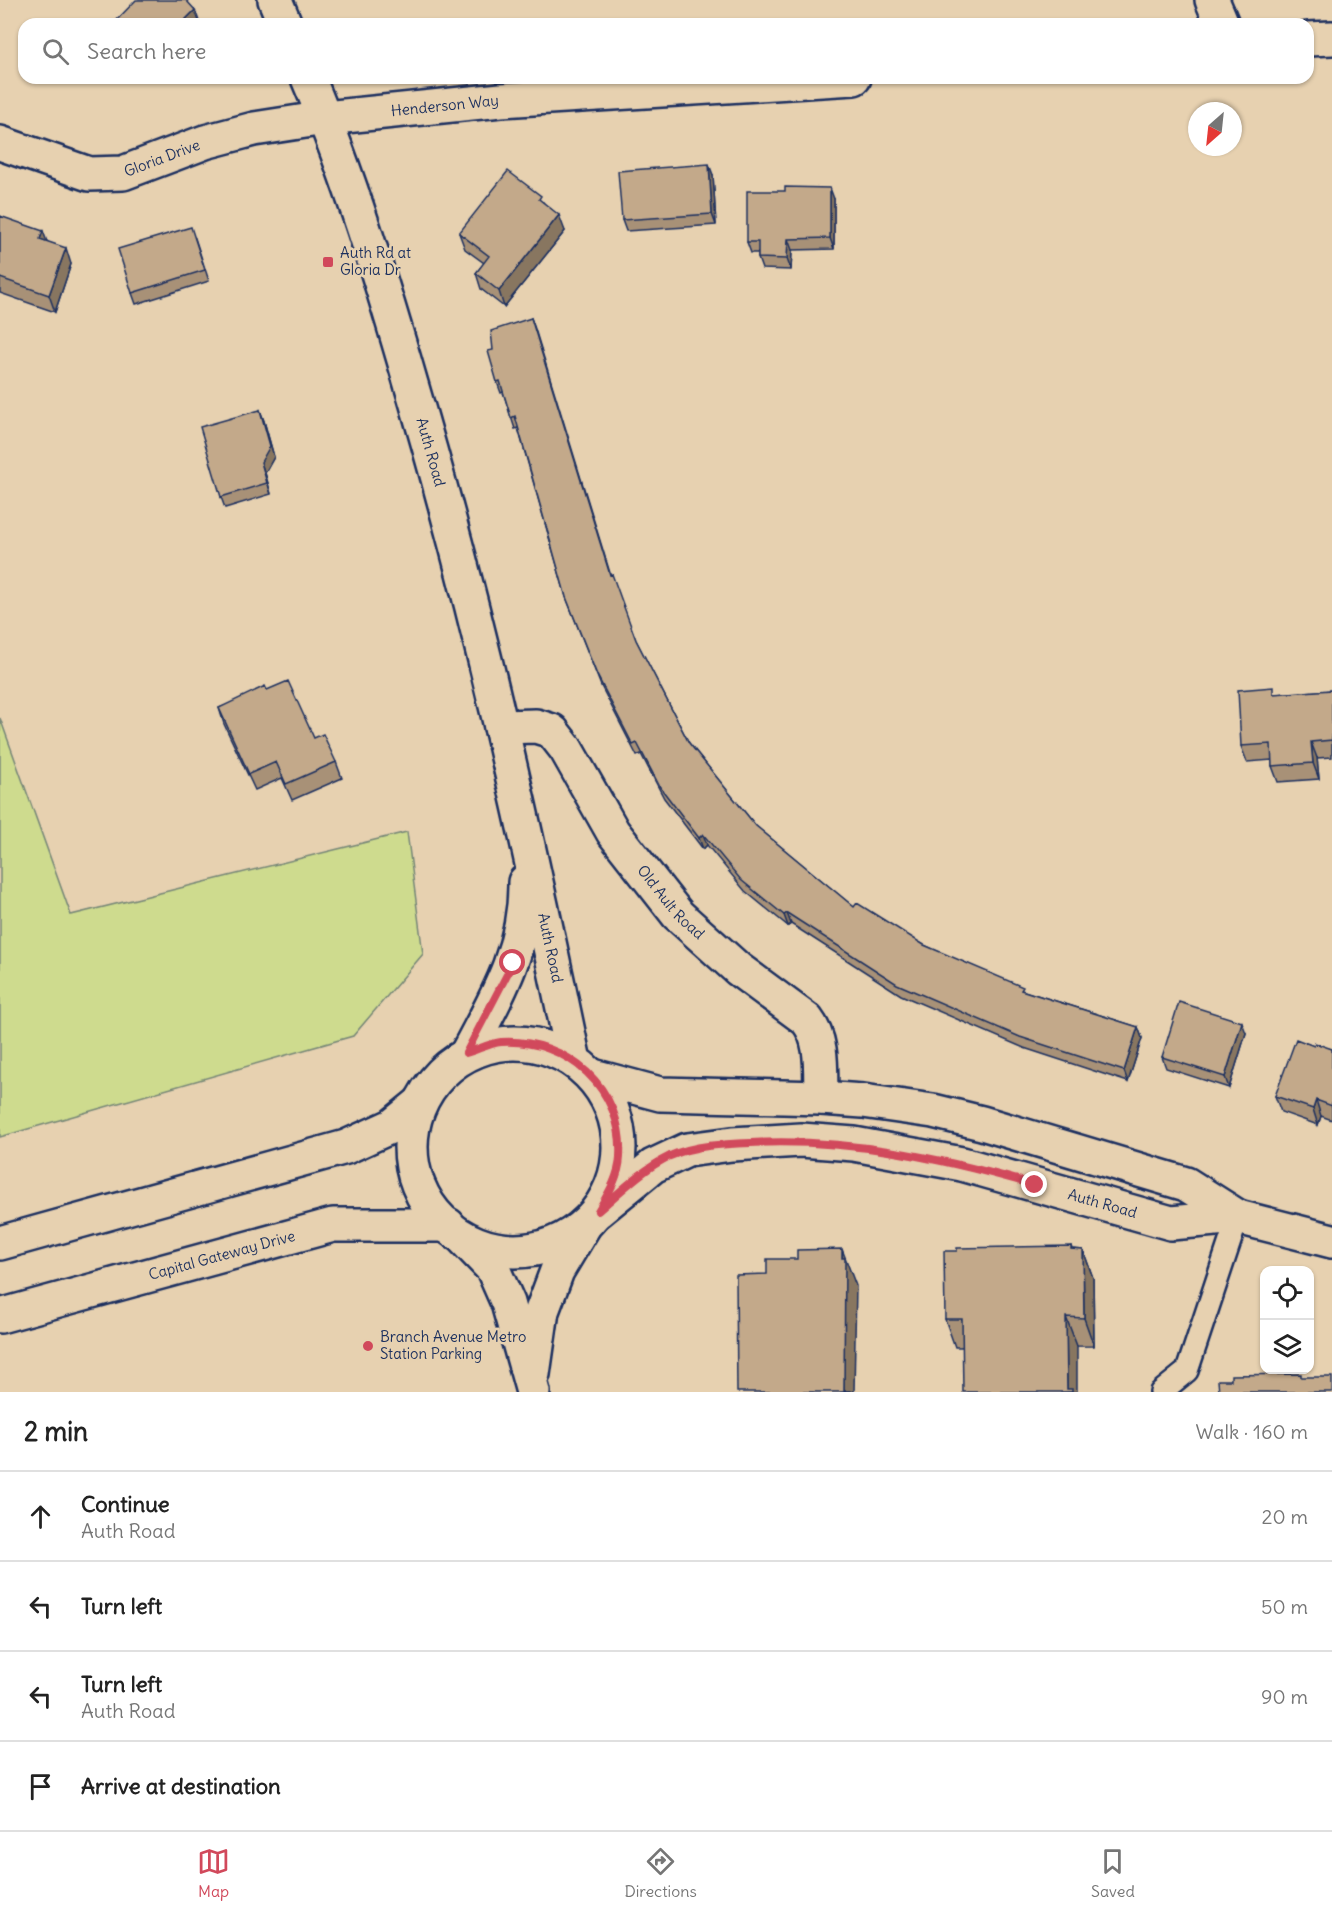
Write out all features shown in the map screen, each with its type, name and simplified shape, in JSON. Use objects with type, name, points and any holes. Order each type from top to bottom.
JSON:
[{"type":"main road","points":[[275,0],[282,18]]},
{"type":"main road","points":[[1212,0],[1220,18]]},
{"type":"main road","points":[[1314,39],[1332,38]]},
{"type":"main road","name":"Auth Road","points":[[311,84],[344,166],[380,279],[478,621],[524,835],[584,1069],[660,1094],[821,1098],[863,1101],[933,1111],[982,1123],[1186,1184],[1238,1217],[1332,1241]]},
{"type":"main road","name":"Henderson Way","points":[[325,118],[501,100],[758,84]]},
{"type":"main road","name":"Gloria Drive","points":[[0,143],[89,174],[123,173],[205,142],[254,129],[325,118]]},
{"type":"main road","name":"Old Ault Road","points":[[501,727],[536,726],[552,731],[566,749],[613,832],[678,915],[738,969],[807,1020],[818,1038],[821,1098]]},
{"type":"main road","name":"Auth Road","points":[[466,1053],[513,963],[525,905],[524,835]]},
{"type":"main road","points":[[0,1243],[346,1147],[392,1126],[419,1104],[438,1074],[466,1053],[500,1042],[534,1043],[566,1055],[584,1069],[610,1101],[619,1129],[620,1158],[613,1187],[557,1271],[542,1311],[532,1388]]},
{"type":"main road","points":[[419,1104],[410,1141],[415,1180],[434,1214],[456,1232],[493,1269],[508,1303],[532,1388]]},
{"type":"main road","name":"Auth Road","points":[[591,1219],[653,1166],[687,1150],[732,1143],[801,1140],[854,1144],[962,1164],[1172,1223],[1238,1217]]},
{"type":"main road","points":[[456,1232],[494,1250],[526,1251],[557,1243],[591,1219]]},
{"type":"main road","name":"Capital Gateway Drive","points":[[0,1316],[333,1225],[456,1232]]},
{"type":"lane","points":[[1186,1392],[1187,1371],[1238,1217]]},
{"type":"lane","points":[[1161,1392],[1187,1371]]},
{"type":"green space","points":[[0,718],[71,915],[407,832],[423,954],[353,1036],[0,1137]]},
{"type":"building","points":[[136,0],[186,0],[195,10],[187,18],[119,18]]},
{"type":"building","points":[[709,164],[712,214],[622,220],[618,171]]},
{"type":"building","points":[[508,171],[541,196],[539,199],[559,215],[499,291],[476,273],[489,256],[459,233]]},
{"type":"building","points":[[785,187],[830,188],[830,238],[788,239],[787,259],[758,258],[758,242],[747,242],[747,191],[785,191]]},
{"type":"building","points":[[0,216],[43,231],[40,239],[66,248],[49,295],[0,278]]},
{"type":"building","points":[[191,227],[205,270],[132,293],[118,249]]},
{"type":"building","points":[[531,318],[610,575],[612,574],[636,640],[689,743],[756,826],[854,907],[857,903],[924,945],[1023,987],[1021,990],[1138,1027],[1124,1071],[1020,1037],[897,984],[787,913],[784,915],[741,880],[703,834],[699,838],[660,787],[637,743],[633,745],[597,675],[566,597],[515,416],[511,418],[488,351],[493,350],[491,331]]},
{"type":"building","points":[[260,410],[270,446],[261,462],[267,483],[221,497],[200,427]]},
{"type":"building","points":[[288,681],[314,738],[323,734],[336,762],[286,784],[276,762],[249,774],[219,708],[265,686],[267,690]]},
{"type":"building","points":[[1273,687],[1273,694],[1332,690],[1332,740],[1311,742],[1313,763],[1272,766],[1271,744],[1241,746],[1238,690]]},
{"type":"building","points":[[1179,1002],[1242,1022],[1225,1077],[1162,1057]]},
{"type":"building","points":[[1296,1039],[1314,1046],[1315,1043],[1332,1049],[1332,1106],[1316,1100],[1313,1109],[1275,1096]]},
{"type":"building","points":[[1071,1246],[1071,1249],[1083,1250],[1084,1318],[1066,1317],[1067,1389],[1072,1389],[1072,1392],[963,1392],[962,1319],[945,1319],[944,1251],[957,1251],[957,1248]]},
{"type":"building","points":[[842,1249],[842,1258],[845,1258],[844,1391],[850,1392],[737,1392],[736,1275],[767,1274],[767,1259],[797,1259],[797,1250]]},
{"type":"building","points":[[1301,1374],[1301,1377],[1332,1377],[1332,1392],[1219,1392],[1218,1380],[1231,1380],[1231,1375]]},
{"type":"place","name":"Auth Rd at Gloria Dr","points":[[328,262]]},
{"type":"place","name":"Branch Avenue Metro Station Parking","points":[[368,1346]]},
{"type":"route","points":[[513,963],[466,1053],[500,1042],[534,1043],[566,1055],[593,1076],[610,1101],[619,1129],[620,1158],[613,1187],[598,1211],[636,1178],[669,1157],[687,1150],[732,1143],[801,1140],[854,1144],[962,1164],[1035,1185]]}]
